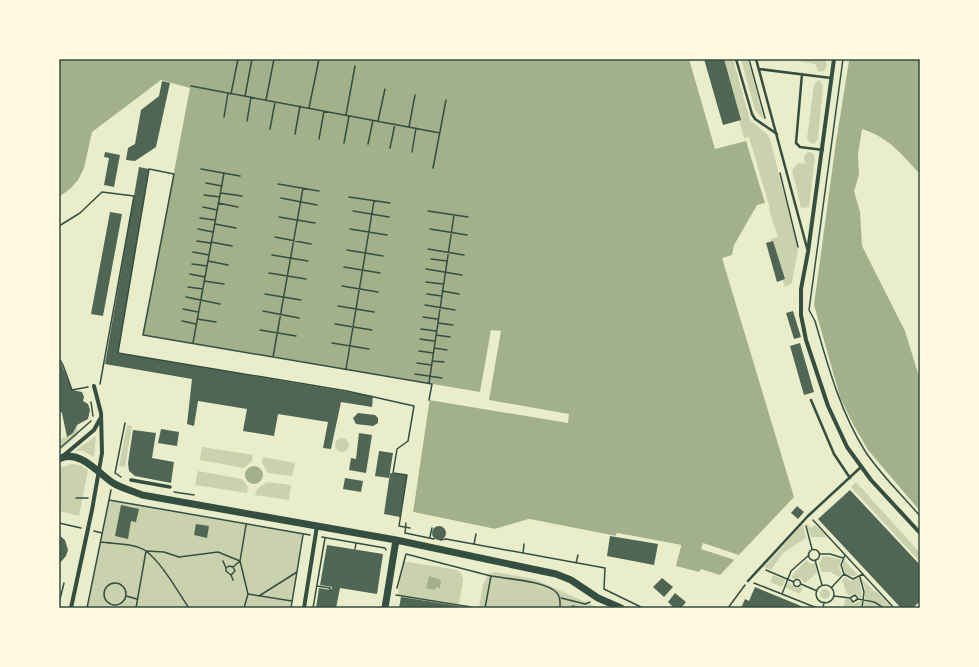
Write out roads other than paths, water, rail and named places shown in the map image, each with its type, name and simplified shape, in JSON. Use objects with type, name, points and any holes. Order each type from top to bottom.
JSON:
[{"type":"main road","points":[[60,458],[80,459],[100,471],[113,483],[142,495],[396,540],[556,574],[571,580],[598,598],[609,608]]},
{"type":"main road","points":[[385,608],[396,540]]},
{"type":"main road","points":[[598,598],[621,608]]},
{"type":"street","points":[[834,59],[823,150],[808,252],[801,288],[801,315],[806,340],[828,406],[847,447],[861,467],[920,533]]},
{"type":"street","points":[[71,608],[100,471],[102,453],[101,413],[94,386]]},
{"type":"street","points":[[60,458],[94,430],[100,420],[101,413]]},
{"type":"street","points":[[131,480],[170,487]]},
{"type":"street","points":[[304,608],[317,526]]},
{"type":"lane","points":[[736,59],[752,114],[756,119],[778,135]]},
{"type":"lane","points":[[756,59],[778,135],[808,252]]},
{"type":"lane","points":[[759,68],[832,78]]},
{"type":"lane","points":[[802,74],[796,143],[800,147],[823,150]]},
{"type":"lane","points":[[811,400],[834,454],[850,478]]},
{"type":"lane","points":[[748,581],[804,520],[861,467]]}]
